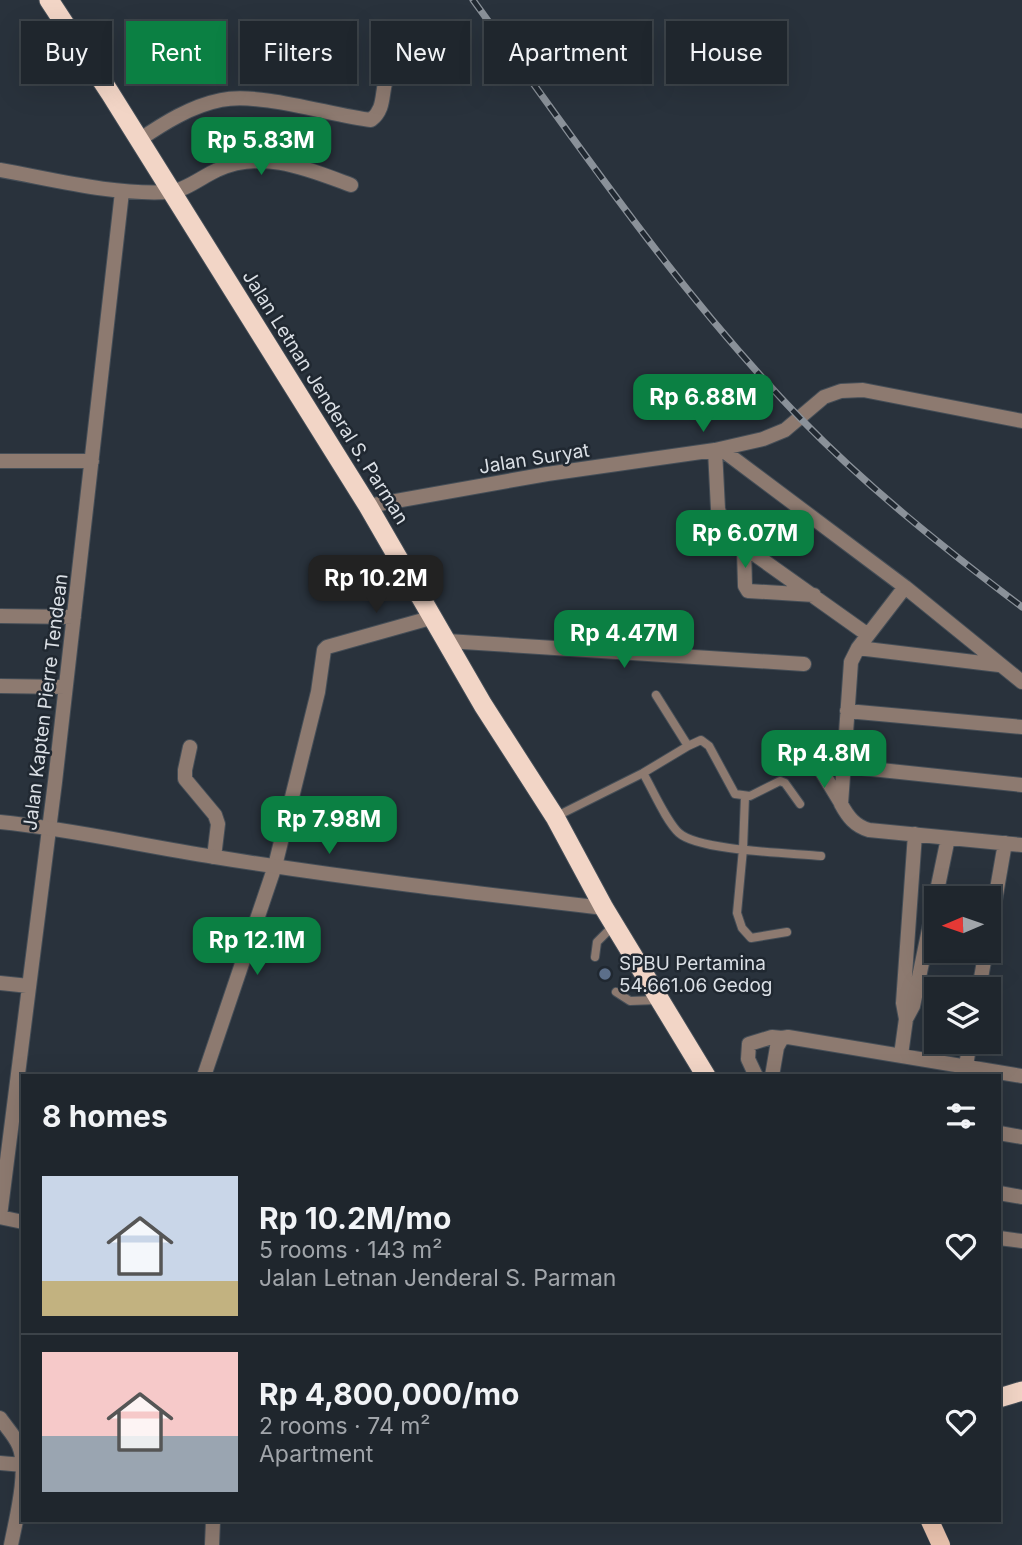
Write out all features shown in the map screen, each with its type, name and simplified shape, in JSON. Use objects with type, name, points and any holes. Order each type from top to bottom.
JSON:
[{"type":"highway","name":"Jalan Letnan Jenderal S. Parman","points":[[49,0],[173,192],[369,506],[484,705],[555,817],[609,916],[705,1074]]},
{"type":"highway","points":[[1001,1383],[1022,1389]]},
{"type":"highway","points":[[1001,1397],[1022,1389]]},
{"type":"main road","points":[[930,1522],[941,1545]]},
{"type":"street","points":[[139,140],[204,104],[225,99],[254,100],[371,120],[379,114],[385,84]]},
{"type":"street","points":[[0,170],[122,192],[173,192],[220,168],[241,161],[263,159],[314,171],[351,185]]},
{"type":"street","name":"Jalan Kapten Pierre Tendean","points":[[0,1217],[7,1104],[29,986],[50,827],[122,192]]},
{"type":"street","name":"Jalan Suryat","points":[[369,506],[547,474],[718,449],[763,439],[785,430],[824,397],[841,391],[863,390],[1022,421]]},
{"type":"street","points":[[718,449],[718,509],[726,534],[868,635]]},
{"type":"street","points":[[718,449],[905,587],[1022,682]]},
{"type":"street","points":[[0,461],[92,461]]},
{"type":"street","points":[[744,549],[745,586],[748,591],[814,595]]},
{"type":"street","points":[[842,804],[851,662],[858,648],[905,587]]},
{"type":"street","points":[[0,616],[74,617]]},
{"type":"street","points":[[205,1074],[275,866],[318,692],[326,648],[433,617]]},
{"type":"street","points":[[447,640],[804,664]]},
{"type":"street","points":[[858,648],[1001,665]]},
{"type":"street","points":[[0,686],[65,687]]},
{"type":"street","points":[[848,711],[1022,726]]},
{"type":"street","points":[[845,745],[816,743],[810,752],[852,820],[860,827],[1022,845]]},
{"type":"street","points":[[190,747],[185,779],[215,815],[218,824],[214,857]]},
{"type":"street","points":[[843,766],[1022,785]]},
{"type":"street","points":[[0,822],[50,827],[214,857],[609,916]]},
{"type":"street","points":[[901,1055],[906,1019],[903,1003],[915,834]]},
{"type":"street","points":[[906,1019],[913,1006],[948,838]]},
{"type":"street","points":[[998,886],[1005,844]]},
{"type":"street","points":[[0,983],[29,986]]},
{"type":"street","points":[[755,1074],[748,1059],[749,1044],[772,1037],[788,1037],[901,1055],[966,1066],[986,1073]]},
{"type":"street","points":[[772,1074],[777,1047],[782,1038]]},
{"type":"street","points":[[966,1066],[968,1054]]},
{"type":"street","points":[[1001,1074],[1022,1076]]},
{"type":"street","points":[[1001,1133],[1022,1137]]},
{"type":"street","points":[[1001,1193],[1022,1197]]},
{"type":"street","points":[[0,1217],[21,1222]]},
{"type":"street","points":[[1001,1238],[1022,1241]]},
{"type":"street","points":[[0,1418],[18,1444],[21,1457]]},
{"type":"street","points":[[0,1463],[21,1465]]},
{"type":"street","points":[[11,1545],[21,1478]]},
{"type":"street","points":[[212,1545],[213,1522]]},
{"type":"lane","points":[[656,695],[688,746]]},
{"type":"lane","points":[[555,817],[643,773],[701,740],[709,746],[735,794],[745,796],[780,781],[785,783],[800,804]]},
{"type":"lane","points":[[643,773],[676,831],[687,839],[743,849],[821,856]]},
{"type":"lane","points":[[745,796],[737,913],[741,928],[751,938],[787,932]]},
{"type":"lane","points":[[594,957],[597,942],[609,916]]},
{"type":"lane","points":[[616,992],[630,1001],[660,1000]]},
{"type":"railway","points":[[473,0],[629,215],[755,369],[826,444],[880,493],[935,540],[1022,607]]},
{"type":"place","name":"SPBU Pertamina 54.661.06 Gedog","points":[[605,974]]}]
